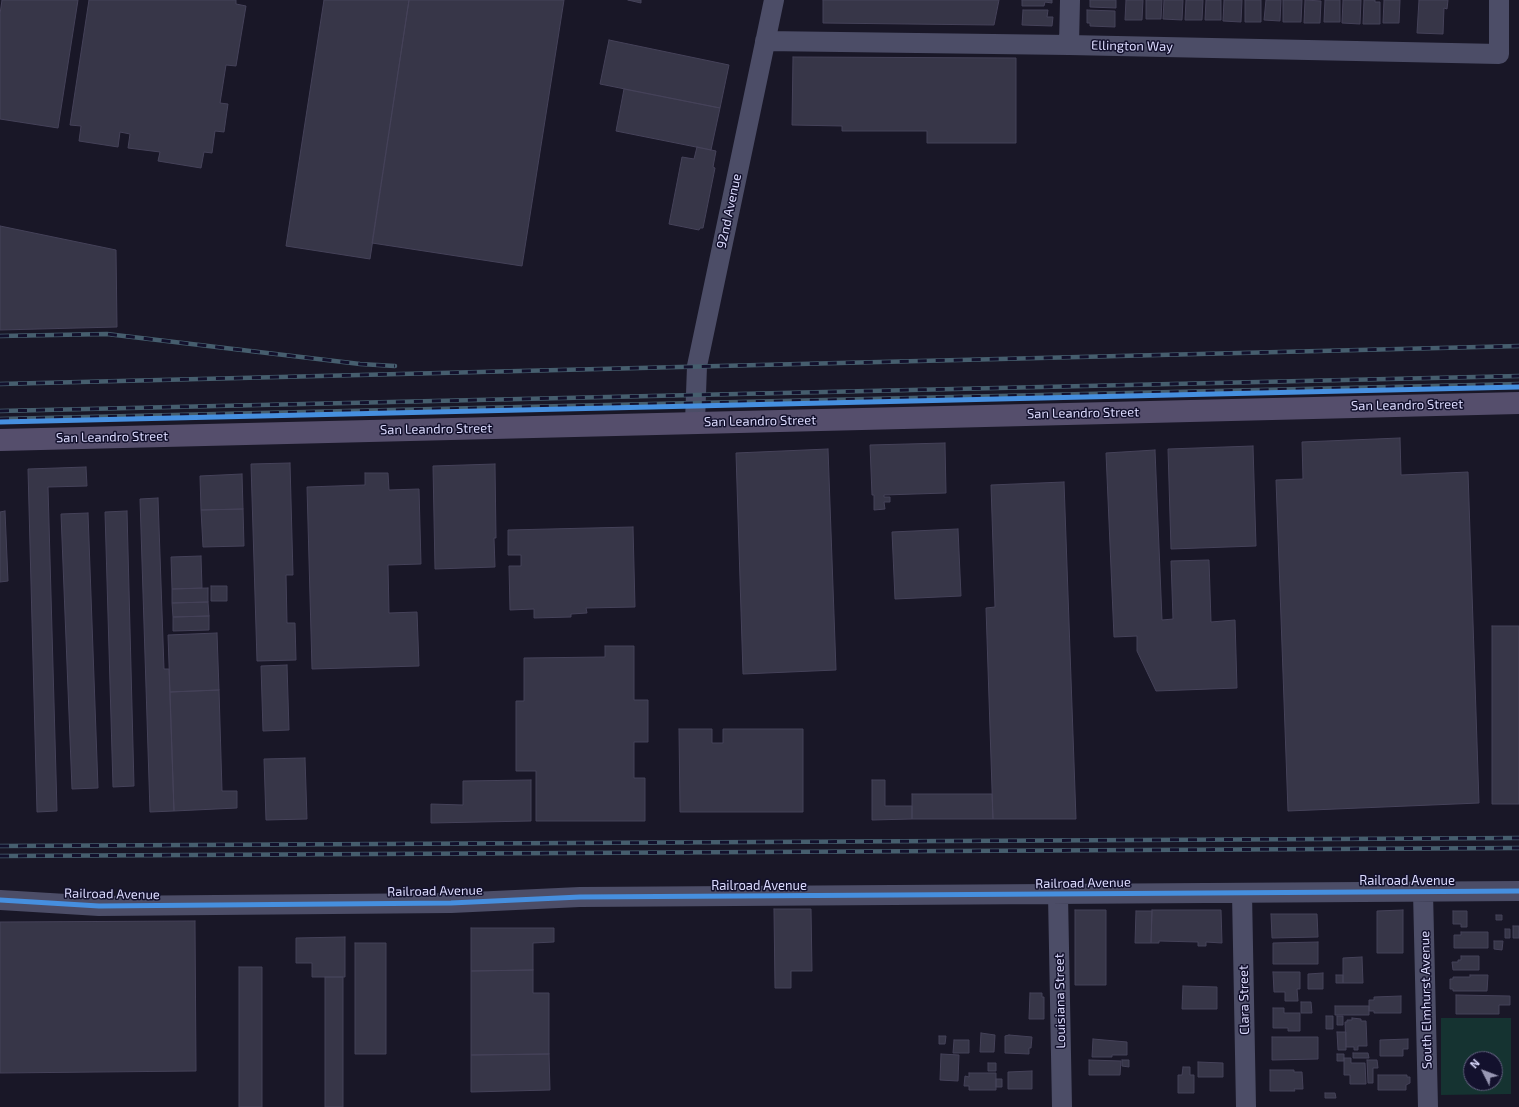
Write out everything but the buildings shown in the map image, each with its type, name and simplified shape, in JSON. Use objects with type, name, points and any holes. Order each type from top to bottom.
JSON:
[{"type":"main road","name":"San Leandro Street","points":[[0,440],[1519,402]]},
{"type":"street","name":"92nd Avenue","points":[[696,422],[697,366],[774,0]]},
{"type":"street","points":[[1069,45],[1070,0]]},
{"type":"street","name":"Ellington Way","points":[[765,41],[1069,45],[1500,54],[1499,0]]},
{"type":"street","name":"Railroad Avenue","points":[[0,900],[98,906],[451,903],[580,897],[1519,891]]},
{"type":"street","name":"South Elmhurst Avenue","points":[[1423,892],[1428,1107]]},
{"type":"street","name":"Clara Street","points":[[1242,893],[1246,1107]]},
{"type":"street","name":"Louisiana Street","points":[[1058,895],[1062,1107]]},
{"type":"green space","points":[[1441,1018],[1511,1018],[1511,1094],[1441,1095]]},
{"type":"railway","points":[[0,336],[107,334],[360,364],[395,366]]},
{"type":"railway","points":[[0,384],[1519,346]]},
{"type":"railway","points":[[0,411],[1519,376]]},
{"type":"railway","points":[[0,419],[1519,384]]},
{"type":"railway","points":[[0,846],[1519,838]]},
{"type":"railway","points":[[0,856],[1519,848]]},
{"type":"cycle path","points":[[0,422],[1519,387]]},
{"type":"cycle path","points":[[0,900],[99,906],[451,903],[580,897],[1519,891]]}]
